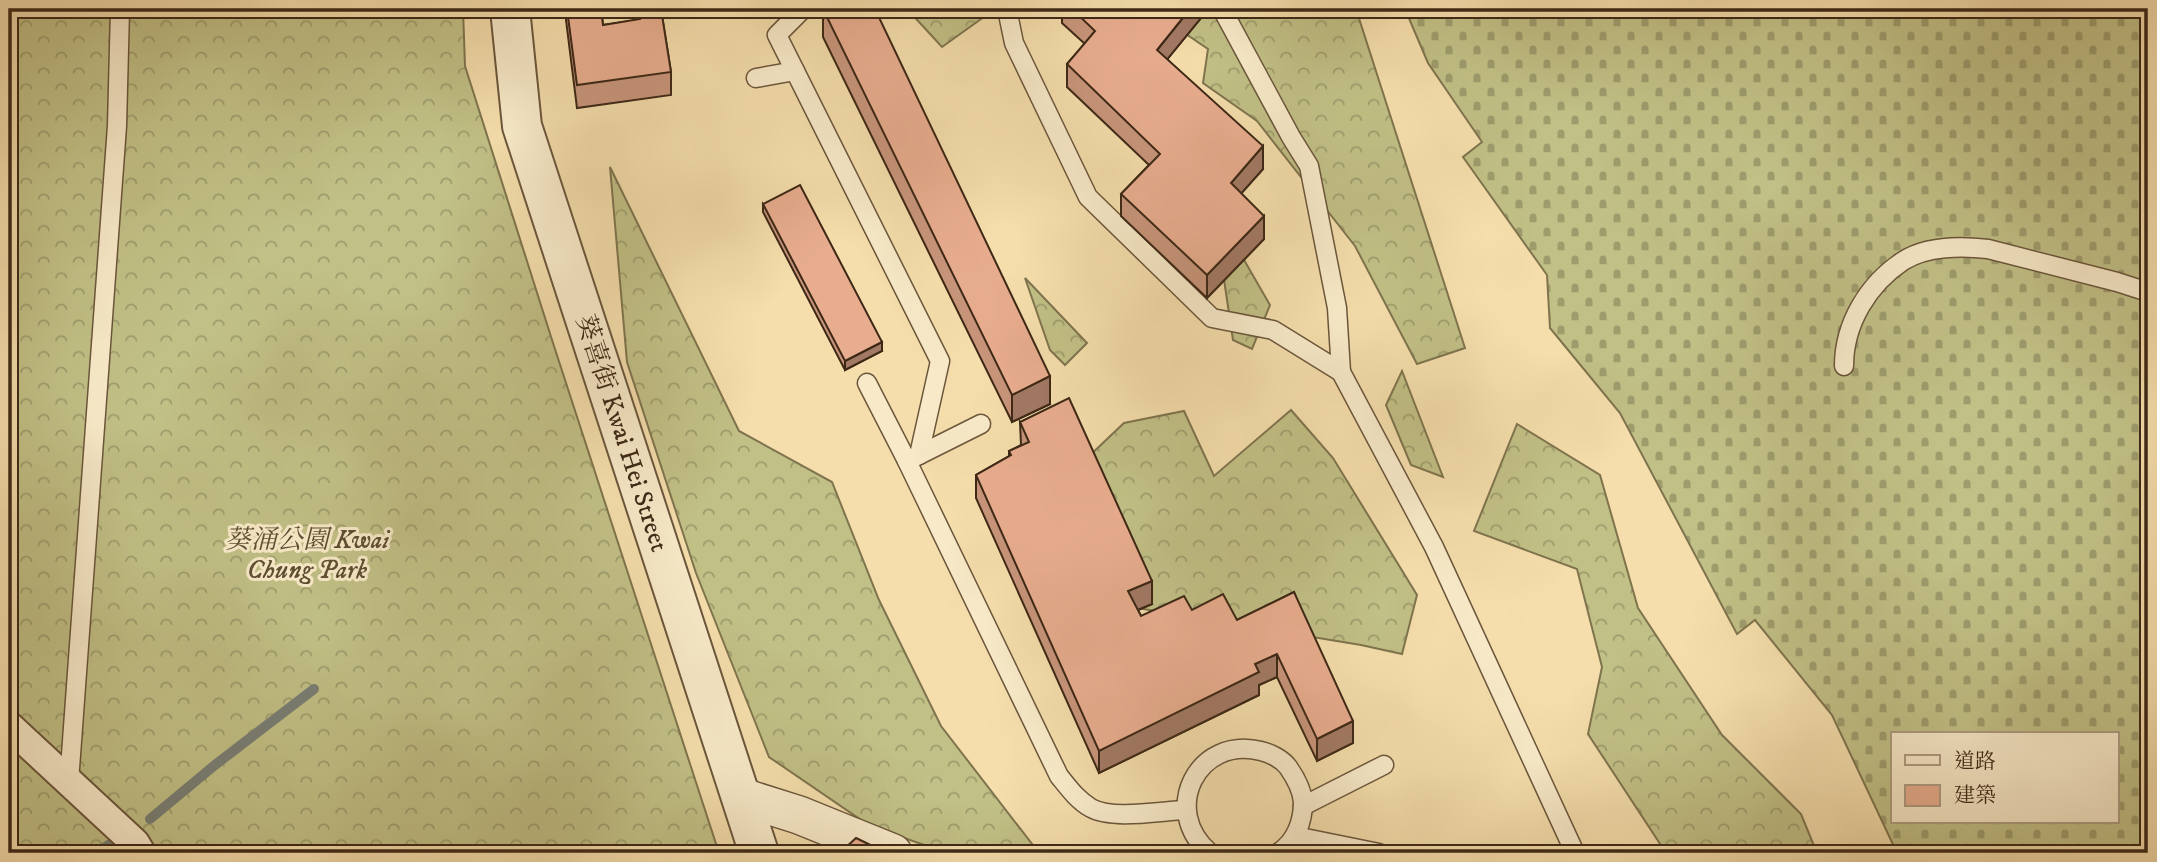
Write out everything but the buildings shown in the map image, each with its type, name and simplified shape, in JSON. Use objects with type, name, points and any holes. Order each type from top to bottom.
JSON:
[{"type":"street","name":"葵喜街 Kwai Hei Street","points":[[510,9],[522,126],[759,853]]},
{"type":"street","points":[[9,726],[69,782],[132,850]]},
{"type":"street","points":[[742,797],[799,815],[893,853]]},
{"type":"lane","points":[[69,782],[117,126],[120,9]]},
{"type":"lane","points":[[803,9],[777,35],[940,361],[913,458]]},
{"type":"lane","points":[[1007,9],[1014,43],[1088,197],[1212,318],[1273,330],[1341,372]]},
{"type":"lane","points":[[1222,9],[1309,166],[1336,308],[1341,372],[1434,547],[1575,853]]},
{"type":"lane","points":[[756,78],[795,71]]},
{"type":"lane","points":[[1844,366],[1844,350],[1850,328],[1867,296],[1904,260],[1927,253],[1970,247],[1988,249],[2148,292]]},
{"type":"lane","points":[[867,383],[913,458],[1059,776],[1076,797],[1092,809],[1114,814],[1185,810]]},
{"type":"lane","points":[[913,458],[981,424]]},
{"type":"lane","points":[[1210,853],[1199,845],[1189,829],[1185,810],[1188,790],[1196,772],[1211,758],[1229,750],[1249,748],[1268,752],[1285,763],[1297,779],[1303,798],[1302,818],[1295,836],[1278,853]]},
{"type":"lane","points":[[1303,806],[1384,765]]},
{"type":"lane","points":[[1295,836],[1379,853]]},
{"type":"green space","name":"葵涌公園 Kwai Chung Park","points":[[9,9],[463,9],[465,66],[719,853],[9,853]]},
{"type":"green space","points":[[907,9],[995,9],[942,47]]},
{"type":"green space","points":[[1149,9],[1356,9],[1465,348],[1417,364],[1355,246],[1257,121],[1203,83],[1208,49]]},
{"type":"green space","points":[[1405,9],[2148,9],[2148,853],[1897,853],[1832,715],[1755,620],[1737,634],[1620,413],[1550,328],[1547,275],[1463,157],[1482,142],[1428,63]]},
{"type":"green space","points":[[610,167],[739,431],[832,482],[879,600],[941,726],[1039,853],[947,853],[870,826],[769,757],[696,573],[627,362]]},
{"type":"green space","points":[[1213,206],[1270,305],[1252,349],[1233,340]]},
{"type":"green space","points":[[1025,278],[1087,343],[1065,365],[1050,350]]},
{"type":"green space","points":[[1402,371],[1443,477],[1411,465],[1386,405]]},
{"type":"green space","points":[[1291,410],[1333,458],[1417,595],[1402,654],[1083,599],[1047,496],[1124,423],[1184,411],[1214,476]]},
{"type":"green space","points":[[1517,424],[1600,475],[1638,608],[1722,735],[1801,814],[1817,853],[1666,853],[1588,734],[1602,667],[1577,569],[1474,531]]},
{"type":"waterway","points":[[150,819],[314,689]]},
{"type":"waterway","points":[[96,853],[118,839]]}]
